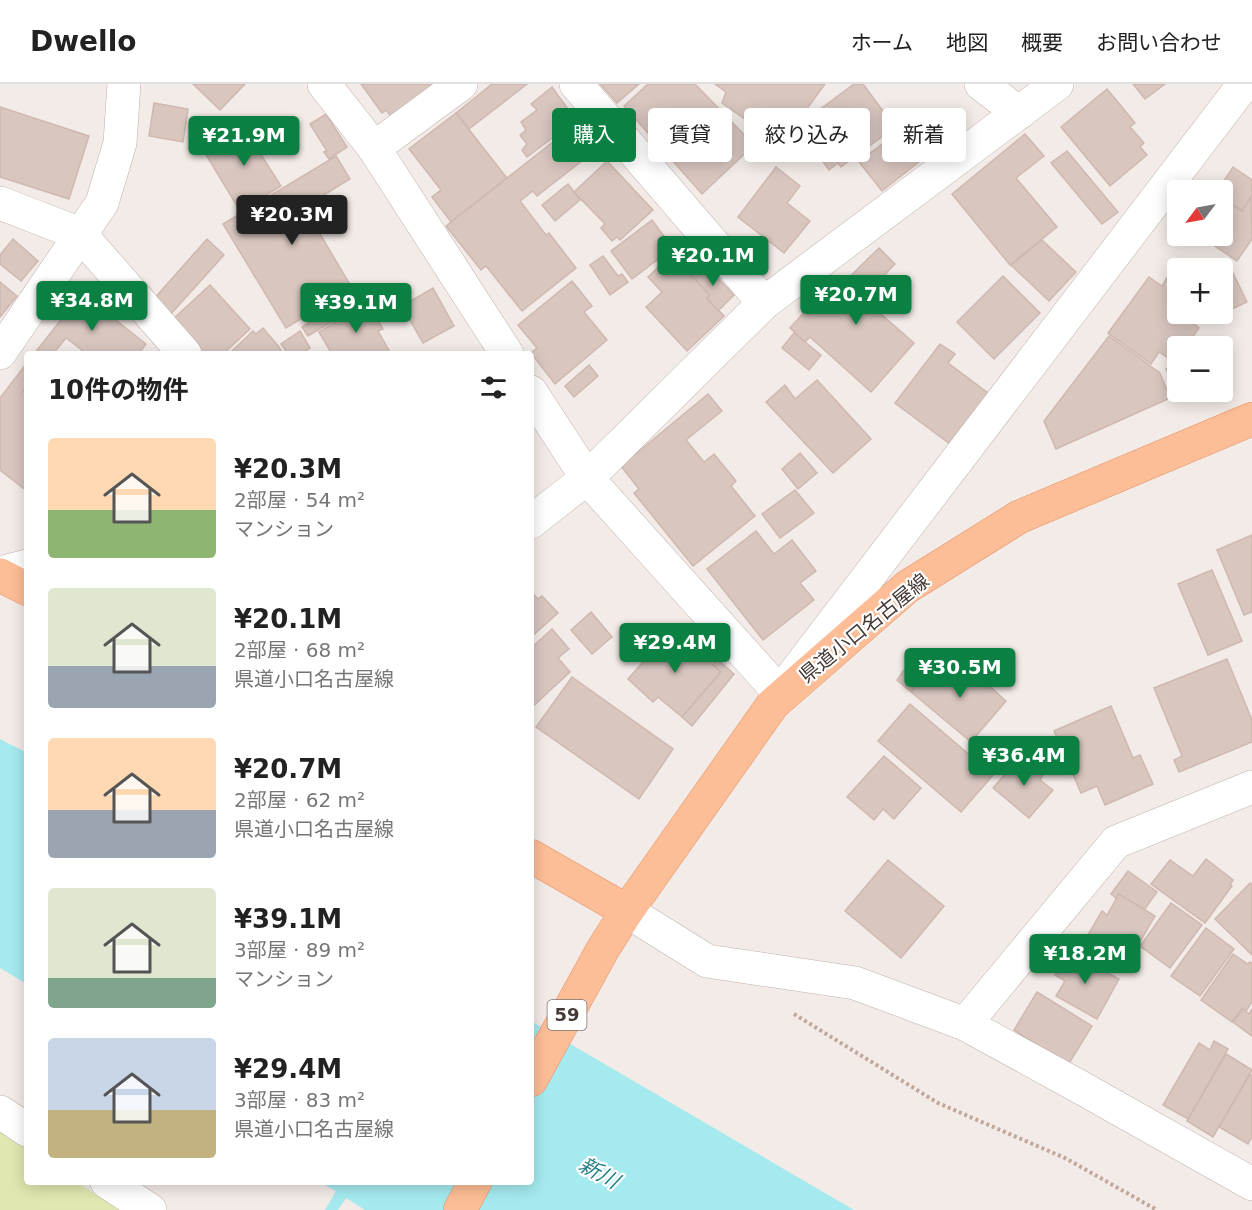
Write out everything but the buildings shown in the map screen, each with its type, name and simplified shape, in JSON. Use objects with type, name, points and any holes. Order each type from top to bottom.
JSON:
[{"type":"main road","name":"県道小口名古屋線","points":[[627,911],[776,698],[907,587],[1019,517],[1252,419]]},
{"type":"main road","points":[[0,574],[24,587]]},
{"type":"main road","points":[[534,858],[627,911]]},
{"type":"main road","name":"59","points":[[534,1075],[603,949],[627,911]]},
{"type":"main road","points":[[460,1210],[473,1185]]},
{"type":"street","points":[[0,353],[102,203],[120,143],[124,84]]},
{"type":"street","points":[[324,84],[374,148],[505,351]]},
{"type":"street","points":[[374,148],[461,84]]},
{"type":"street","points":[[576,84],[764,303]]},
{"type":"street","points":[[981,84],[1019,113]]},
{"type":"street","points":[[534,520],[587,478],[764,303],[1058,84]]},
{"type":"street","points":[[534,397],[587,478],[776,698],[1244,84]]},
{"type":"street","points":[[0,203],[80,234],[182,351]]},
{"type":"street","points":[[0,574],[24,567]]},
{"type":"street","points":[[965,1024],[1116,842],[1252,787]]},
{"type":"street","points":[[627,911],[707,961],[855,983],[965,1024],[1252,1184]]},
{"type":"street","points":[[0,1112],[24,1128]]},
{"type":"street","points":[[112,1185],[150,1210]]},
{"type":"path","points":[[787,1010],[938,1103],[1065,1158],[1157,1210]]},
{"type":"green space","points":[[0,1132],[24,1147],[24,1185],[82,1185],[119,1210],[0,1210]]},
{"type":"water","points":[[0,739],[24,751],[24,982],[0,968]]},
{"type":"water","name":"新川","points":[[534,1023],[854,1210],[365,1210],[346,1198],[338,1210],[325,1210],[336,1191],[325,1185],[534,1185]]}]
